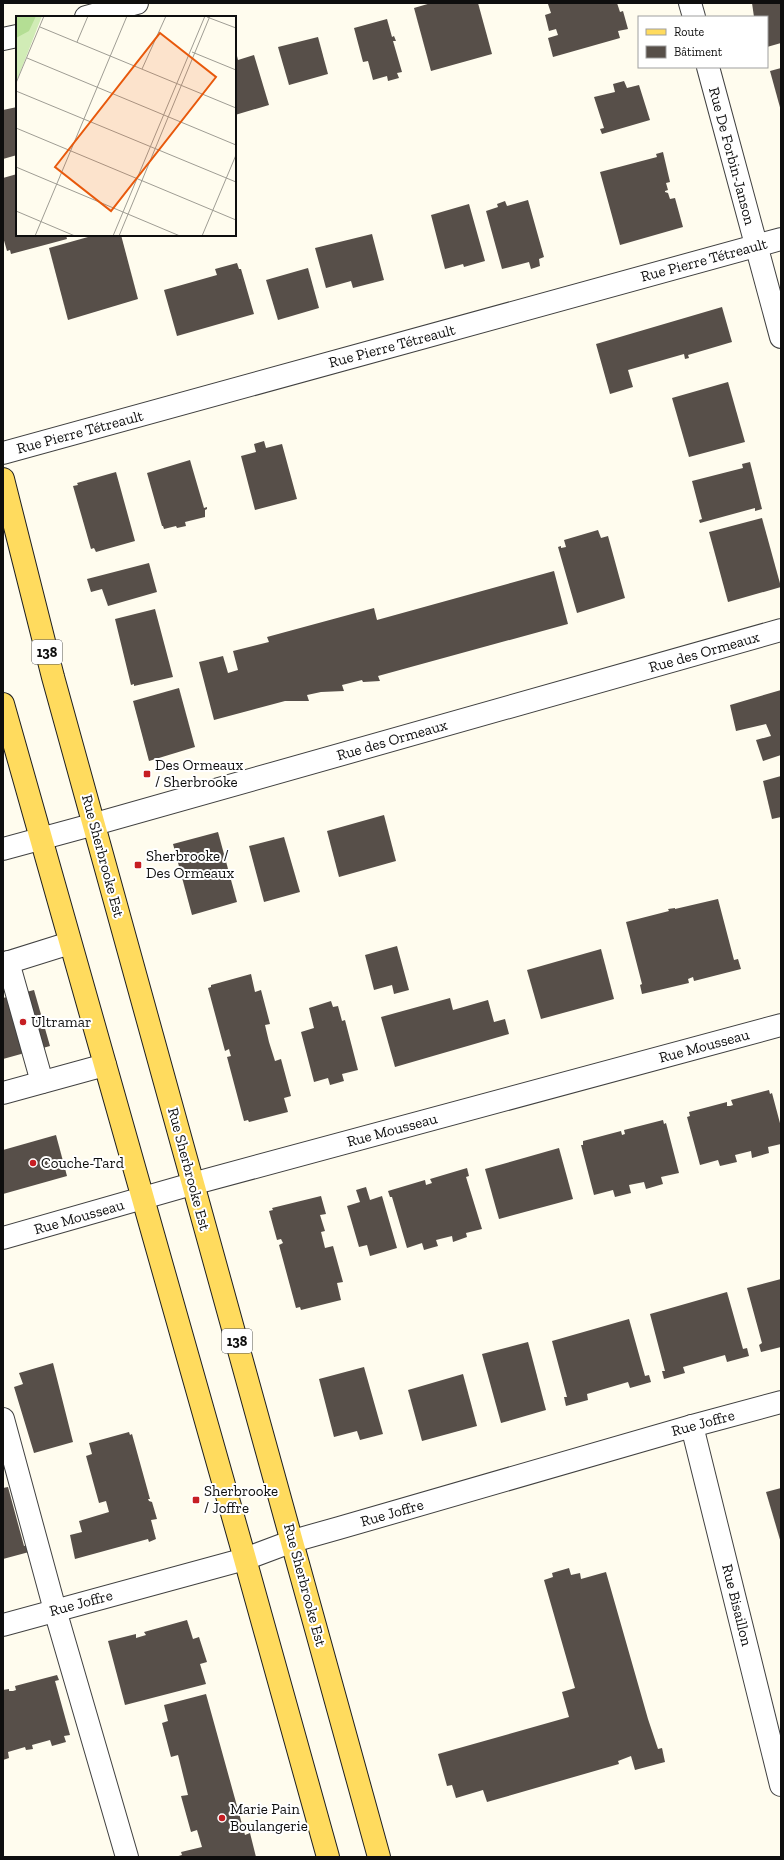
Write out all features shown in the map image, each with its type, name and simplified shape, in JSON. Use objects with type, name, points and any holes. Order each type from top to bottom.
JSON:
[{"type":"main road","name":"Rue Sherbrooke Est","points":[[3,479],[53,677],[95,824],[192,1184],[293,1541],[379,1857]]},
{"type":"main road","points":[[3,704],[246,1559],[328,1857]]},
{"type":"street","points":[[90,16],[137,3]]},
{"type":"street","points":[[690,3],[694,16]]},
{"type":"street","points":[[3,39],[16,36]]},
{"type":"street","name":"Rue De Forbin-Janson","points":[[708,68],[781,337]]},
{"type":"street","name":"Rue Pierre Tétreault","points":[[3,453],[781,239]]},
{"type":"street","name":"Rue des Ormeaux","points":[[3,849],[781,630]]},
{"type":"street","points":[[42,1082],[6,963],[70,943]]},
{"type":"street","name":"Rue Mousseau","points":[[3,1238],[192,1184],[781,1025]]},
{"type":"street","points":[[3,1093],[105,1065]]},
{"type":"street","name":"Rue Joffre","points":[[3,1624],[246,1559],[293,1541],[692,1426],[781,1402]]},
{"type":"street","points":[[4,1426],[55,1610],[127,1857]]},
{"type":"street","name":"Rue Bisaillon","points":[[692,1426],[781,1785]]},
{"type":"building","points":[[431,3],[478,3],[492,54],[431,71],[414,8]]},
{"type":"building","points":[[617,3],[620,12],[623,11],[628,29],[618,31],[620,38],[553,57],[548,38],[558,35],[556,29],[549,31],[545,15],[551,13],[548,4]]},
{"type":"building","points":[[752,3],[781,3],[781,43],[768,47],[768,16],[754,16]]},
{"type":"building","points":[[387,19],[392,37],[394,36],[396,41],[393,41],[402,72],[397,73],[399,78],[388,81],[387,76],[373,80],[368,61],[363,62],[354,28]]},
{"type":"building","points":[[318,37],[328,74],[289,85],[278,47]]},
{"type":"building","points":[[254,55],[269,105],[236,115],[237,56],[238,60]]},
{"type":"building","points":[[781,68],[781,111],[770,71]]},
{"type":"building","points":[[624,81],[627,88],[639,85],[650,120],[602,134],[600,129],[604,128],[594,97],[615,92],[613,84]]},
{"type":"building","points":[[16,107],[16,155],[3,159],[3,110]]},
{"type":"building","points":[[663,152],[670,182],[666,183],[668,190],[665,192],[668,193],[670,199],[675,198],[683,227],[620,245],[600,172],[657,157],[656,154]]},
{"type":"building","points":[[16,174],[16,236],[66,236],[67,239],[11,254],[10,250],[7,251],[3,237],[3,178]]},
{"type":"building","points":[[528,200],[544,257],[539,259],[540,266],[531,269],[529,262],[502,269],[486,211],[498,207],[497,204],[505,201],[507,206]]},
{"type":"building","points":[[469,204],[485,261],[464,267],[463,264],[445,269],[431,215]]},
{"type":"building","points":[[372,234],[384,280],[353,288],[351,281],[326,288],[315,248]]},
{"type":"building","points":[[91,236],[121,236],[138,299],[68,320],[49,248]]},
{"type":"building","points":[[237,263],[239,269],[241,269],[254,314],[177,336],[164,290],[217,275],[215,269]]},
{"type":"building","points":[[308,268],[319,308],[278,320],[266,280]]},
{"type":"building","points":[[722,307],[732,342],[688,355],[689,358],[685,359],[684,354],[628,370],[633,387],[610,394],[596,344]]},
{"type":"building","points":[[728,382],[745,442],[689,457],[672,398]]},
{"type":"building","points":[[264,441],[266,448],[282,444],[297,499],[255,510],[241,456],[256,452],[254,444]]},
{"type":"building","points":[[190,460],[204,508],[207,507],[205,510],[205,517],[185,522],[186,526],[177,528],[176,526],[164,529],[147,473]]},
{"type":"building","points":[[750,462],[762,509],[755,511],[755,508],[700,523],[699,520],[702,519],[692,481],[743,468],[742,464]]},
{"type":"building","points":[[116,472],[135,541],[96,552],[94,548],[91,549],[73,486],[78,485],[77,483]]},
{"type":"building","points":[[762,518],[781,587],[728,602],[709,532]]},
{"type":"building","points":[[598,530],[601,538],[608,536],[625,598],[577,613],[558,547],[566,547],[564,540]]},
{"type":"building","points":[[149,563],[157,592],[108,606],[102,589],[91,592],[87,579]]},
{"type":"building","points":[[554,571],[568,624],[378,676],[380,681],[363,682],[362,680],[342,685],[344,691],[321,692],[307,695],[309,701],[285,701],[214,720],[199,662],[223,656],[228,673],[238,670],[233,651],[269,642],[267,637],[374,608],[377,620]]},
{"type":"building","points":[[155,609],[173,677],[134,686],[134,684],[131,685],[115,619]]},
{"type":"building","points":[[179,688],[195,747],[149,761],[133,701]]},
{"type":"building","points":[[781,690],[781,755],[763,761],[756,740],[771,736],[766,724],[736,731],[730,705]]},
{"type":"building","points":[[781,776],[781,817],[772,819],[763,781]]},
{"type":"building","points":[[384,815],[396,861],[339,877],[327,831]]},
{"type":"building","points":[[218,832],[237,902],[192,915],[173,844]]},
{"type":"building","points":[[284,837],[300,892],[264,902],[249,846]]},
{"type":"building","points":[[718,899],[734,960],[738,959],[741,969],[694,981],[693,977],[688,979],[689,983],[642,994],[640,985],[642,984],[626,922],[669,911],[668,909],[675,909]]},
{"type":"building","points":[[397,946],[409,990],[394,994],[392,985],[374,990],[365,955]]},
{"type":"building","points":[[601,949],[614,999],[541,1019],[527,970]]},
{"type":"building","points":[[251,974],[255,992],[261,990],[270,1024],[265,1025],[269,1042],[275,1061],[281,1059],[291,1096],[284,1098],[288,1112],[249,1122],[248,1120],[244,1121],[227,1057],[231,1056],[229,1049],[225,1051],[208,988],[211,987],[211,985]]},
{"type":"building","name":"Ultramar","points":[[34,990],[50,1046],[3,1059],[3,998]]},
{"type":"building","points":[[450,998],[453,1010],[488,1000],[494,1022],[505,1019],[509,1034],[395,1067],[381,1017]]},
{"type":"building","points":[[331,1001],[333,1007],[338,1006],[342,1021],[345,1020],[358,1070],[342,1074],[344,1081],[330,1085],[328,1078],[314,1082],[301,1032],[314,1028],[309,1008]]},
{"type":"building","points":[[769,1090],[770,1094],[772,1093],[781,1127],[781,1144],[768,1147],[769,1153],[752,1158],[751,1151],[735,1155],[737,1162],[720,1166],[718,1160],[700,1165],[687,1117],[690,1116],[689,1112],[727,1102],[727,1106],[730,1106],[733,1105],[731,1100]]},
{"type":"building","points":[[663,1120],[664,1124],[666,1123],[679,1173],[661,1177],[663,1184],[646,1189],[644,1182],[629,1185],[631,1193],[615,1197],[613,1190],[594,1195],[581,1145],[583,1145],[583,1141],[621,1131],[622,1135],[625,1134],[624,1130]]},
{"type":"building","name":"Couche-Tard","points":[[56,1135],[67,1176],[3,1194],[3,1150]]},
{"type":"building","points":[[559,1148],[573,1199],[499,1219],[485,1169]]},
{"type":"building","points":[[467,1168],[469,1176],[466,1177],[482,1229],[466,1233],[467,1237],[453,1242],[452,1236],[436,1240],[438,1246],[424,1250],[422,1243],[407,1248],[392,1197],[390,1197],[388,1191],[425,1180],[426,1185],[432,1183],[430,1179]]},
{"type":"building","points":[[366,1187],[370,1200],[382,1196],[397,1248],[370,1256],[367,1245],[359,1247],[347,1206],[360,1202],[356,1190]]},
{"type":"building","points":[[321,1196],[326,1214],[320,1215],[325,1231],[321,1232],[325,1248],[333,1246],[343,1282],[337,1283],[341,1300],[301,1310],[300,1307],[296,1308],[279,1245],[283,1243],[281,1239],[277,1240],[269,1211],[273,1210],[272,1208]]},
{"type":"building","points":[[781,1279],[781,1347],[761,1352],[759,1345],[762,1343],[747,1288]]},
{"type":"building","points":[[727,1292],[743,1349],[747,1348],[749,1356],[727,1362],[725,1355],[683,1367],[685,1373],[664,1379],[662,1371],[665,1371],[650,1314]]},
{"type":"building","points":[[629,1319],[645,1376],[649,1375],[651,1382],[630,1388],[628,1382],[587,1394],[588,1400],[566,1406],[564,1397],[567,1397],[552,1341]]},
{"type":"building","points":[[528,1342],[546,1410],[501,1423],[482,1354]]},
{"type":"building","points":[[53,1363],[73,1442],[34,1453],[14,1387],[23,1384],[19,1373]]},
{"type":"building","points":[[364,1367],[383,1434],[360,1440],[357,1431],[334,1437],[319,1379]]},
{"type":"building","points":[[463,1374],[477,1426],[422,1441],[408,1390]]},
{"type":"building","points":[[129,1432],[130,1435],[132,1434],[150,1499],[148,1499],[152,1502],[157,1519],[151,1520],[156,1539],[149,1542],[148,1539],[75,1559],[70,1535],[82,1532],[79,1521],[109,1512],[106,1501],[99,1503],[86,1456],[92,1454],[89,1443]]},
{"type":"building","points":[[8,1487],[24,1546],[27,1545],[29,1552],[3,1559],[3,1488]]},
{"type":"building","points":[[781,1488],[781,1543],[766,1492]]},
{"type":"building","points":[[569,1568],[571,1575],[580,1573],[581,1579],[606,1572],[648,1719],[658,1749],[662,1748],[665,1762],[635,1770],[631,1756],[618,1761],[619,1764],[487,1802],[483,1790],[456,1798],[452,1785],[447,1786],[438,1754],[569,1717],[562,1692],[575,1688],[544,1580],[553,1577],[552,1573]]},
{"type":"building","points":[[187,1620],[193,1639],[199,1637],[207,1662],[200,1664],[206,1684],[125,1705],[108,1641],[136,1634],[136,1638],[146,1635],[144,1632]]},
{"type":"building","points":[[57,1675],[59,1680],[55,1681],[70,1735],[64,1736],[66,1742],[52,1746],[50,1740],[32,1745],[33,1749],[26,1750],[25,1747],[8,1752],[9,1758],[3,1760],[3,1690],[9,1689],[9,1691],[13,1691],[16,1690],[15,1686]]},
{"type":"building","points":[[206,1694],[245,1835],[250,1833],[256,1857],[175,1857],[182,1855],[181,1852],[202,1847],[197,1830],[191,1832],[181,1796],[188,1795],[178,1755],[171,1757],[162,1723],[168,1721],[164,1705]]},
{"type":"place","name":"Des Ormeaux / Sherbrooke","points":[[147,774]]},
{"type":"place","name":"Sherbrooke / Des Ormeaux","points":[[138,865]]},
{"type":"place","name":"Ultramar","points":[[23,1022]]},
{"type":"place","name":"Couche-Tard","points":[[33,1163]]},
{"type":"place","name":"Sherbrooke / Joffre","points":[[196,1500]]},
{"type":"place","name":"Marie Pain Boulangerie","points":[[222,1818]]}]
